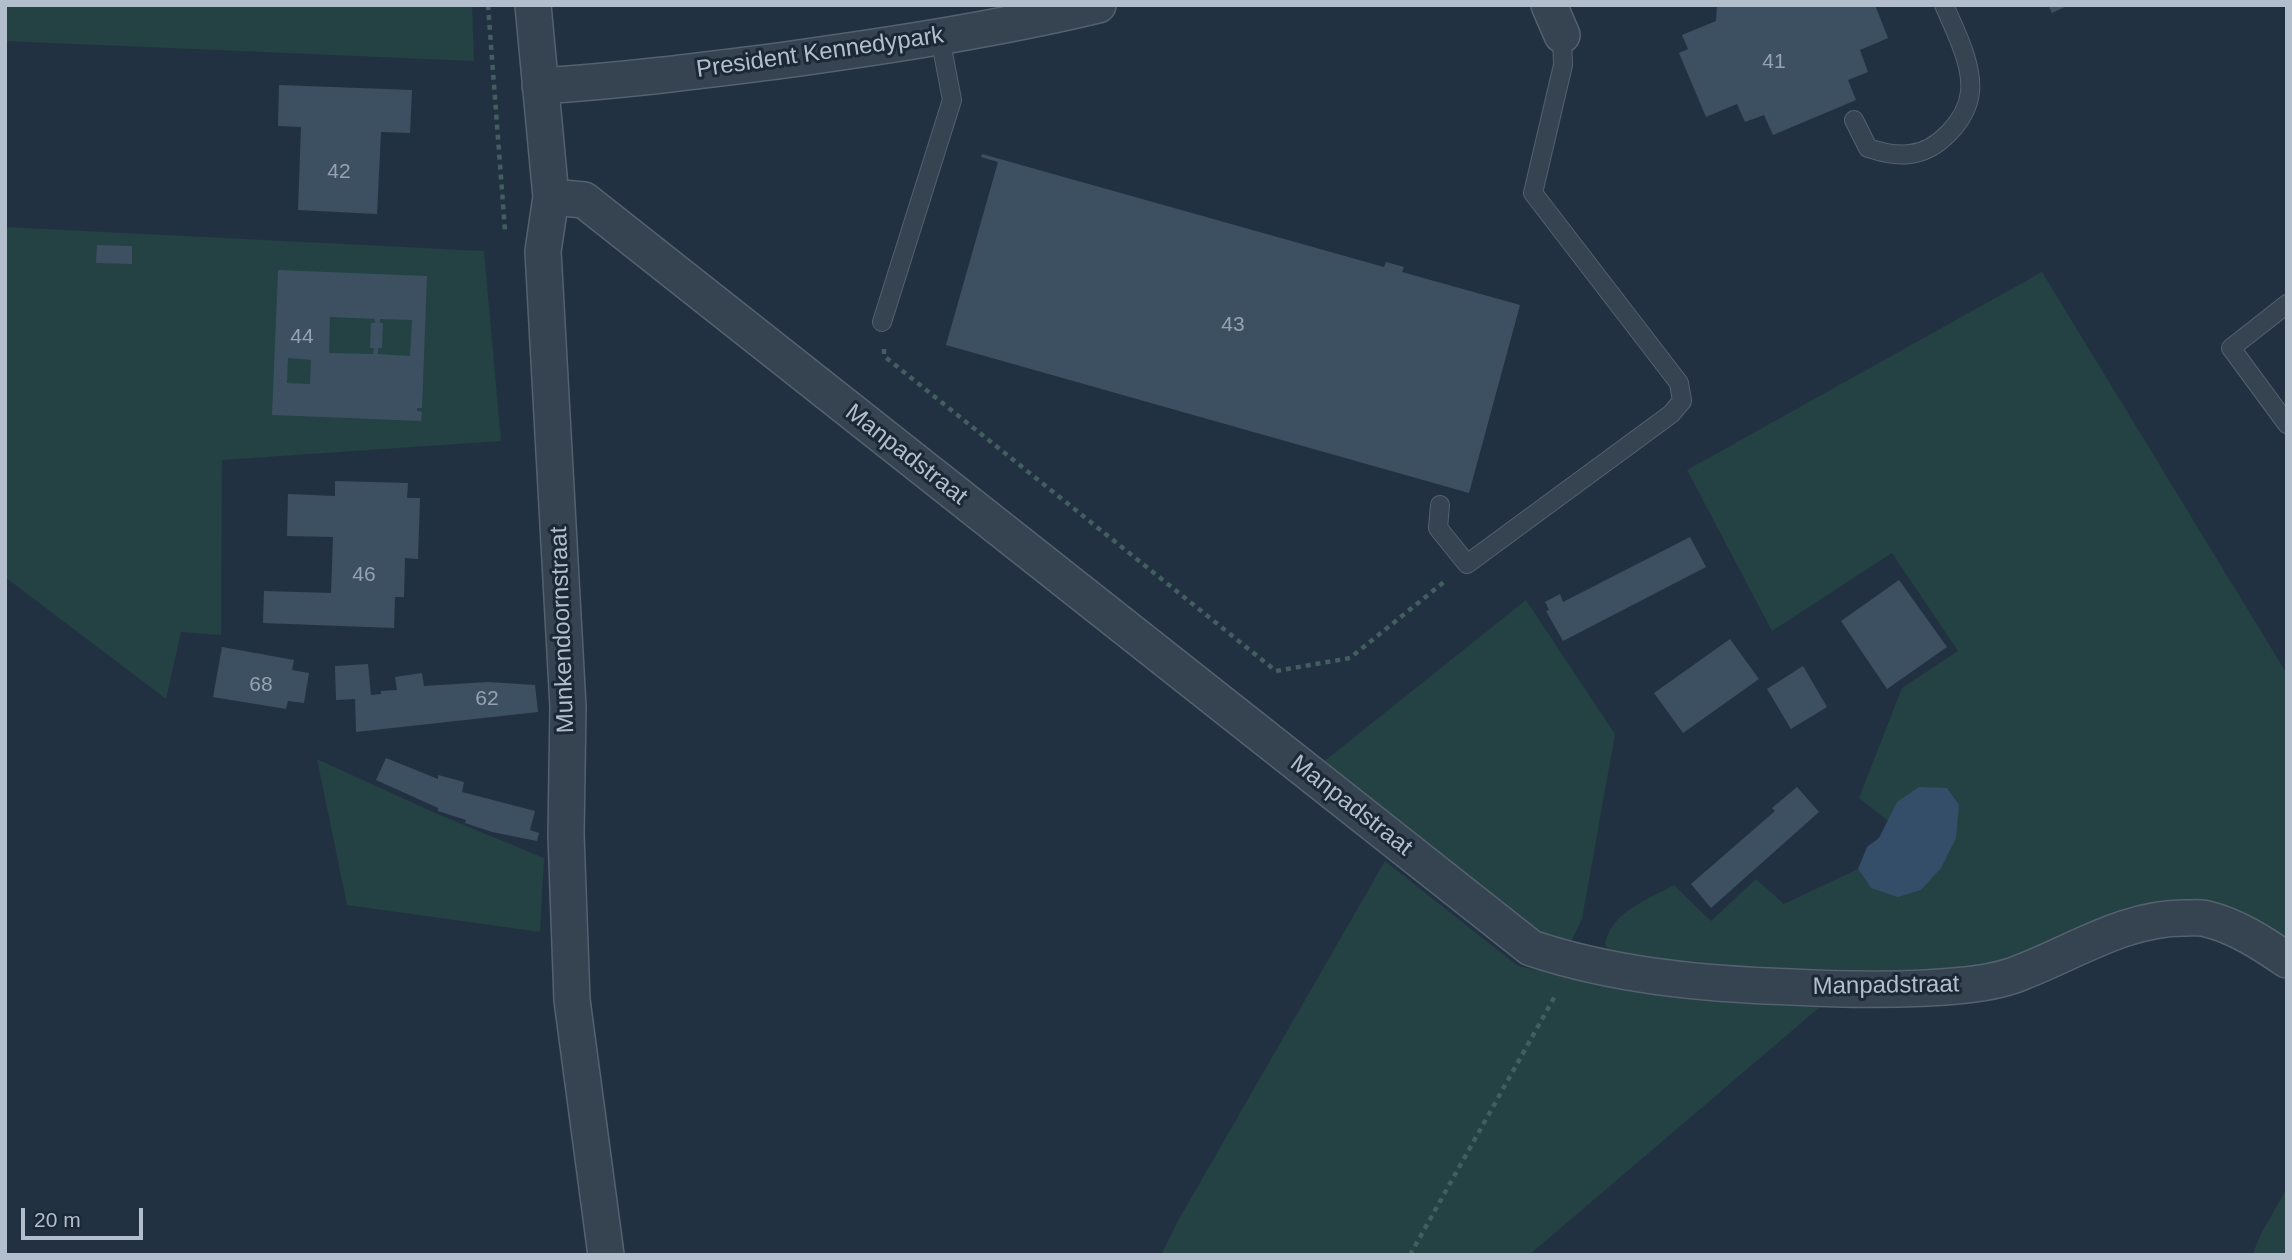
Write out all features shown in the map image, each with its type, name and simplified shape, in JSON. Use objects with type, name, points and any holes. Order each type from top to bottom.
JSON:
[{"type":"street","name":"Munkendoornstraat","points":[[533,5],[551,197],[543,251],[568,707],[566,835],[572,1000],[606,1255]]},
{"type":"street","name":"President Kennedypark","points":[[540,86],[707,70],[865,49],[1039,19],[1098,5]]},
{"type":"street","name":"Manpadstraat","points":[[551,197],[584,200],[1531,948],[1573,962],[1651,976],[1741,985],[1826,989],[1924,989],[1970,985],[2019,974],[2131,925],[2168,918],[2206,918],[2252,938],[2287,960]]},
{"type":"lane","points":[[1854,120],[1868,148],[1885,154],[1912,154],[1940,141],[1960,121],[1970,92],[1965,53],[1944,5]]},
{"type":"lane","points":[[1440,505],[1438,528],[1467,564],[1671,414],[1682,401],[1679,383],[1533,193],[1563,65],[1555,20]]},
{"type":"lane","points":[[882,322],[952,100],[940,37]]},
{"type":"lane","points":[[2287,304],[2231,348],[2287,424]]},
{"type":"path","points":[[882,322],[884,356],[1276,671],[1350,658],[1467,564]]},
{"type":"path","points":[[1410,1255],[1573,962]]},
{"type":"green space","points":[[5,5],[472,5],[474,61],[5,41]]},
{"type":"green space","points":[[5,227],[484,251],[501,441],[222,460],[221,635],[181,632],[166,699],[5,577]]},
{"type":"green space","points":[[2042,272],[2287,674],[2287,944],[2218,910],[2020,958],[1914,976],[1805,976],[1611,955],[1605,944],[1609,933],[1622,915],[1674,885],[1711,921],[1756,879],[1784,904],[1858,869],[1871,888],[1897,802],[1888,821],[1859,798],[1902,688],[1958,651],[1892,553],[1772,631],[1687,470]]},
{"type":"green space","points":[[1526,600],[1615,734],[1582,919],[1569,946],[1543,938],[1317,767]]},
{"type":"green space","points":[[317,759],[435,813],[544,858],[540,932],[347,905]]},
{"type":"green space","points":[[1385,861],[1518,966],[1603,984],[1821,1006],[1529,1255],[1161,1255],[1179,1219]]},
{"type":"green space","points":[[2287,1188],[2287,1255],[2252,1255],[2262,1232]]},
{"type":"water","points":[[1919,787],[1947,788],[1959,805],[1956,838],[1941,868],[1921,890],[1898,897],[1871,888],[1858,869],[1867,847],[1879,838],[1897,802]]},
{"type":"building","points":[[1717,5],[1875,5],[1888,38],[1860,50],[1868,72],[1848,80],[1856,100],[1773,135],[1764,115],[1745,122],[1737,104],[1706,117],[1679,53],[1688,49],[1682,35],[1716,21]]},
{"type":"building","points":[[2048,5],[2069,5],[2052,13]]},
{"type":"building","points":[[279,85],[412,90],[410,133],[381,132],[377,214],[298,210],[301,127],[278,126]]},
{"type":"building","points":[[982,154],[1384,267],[1386,262],[1404,267],[1402,272],[1520,305],[1469,493],[946,345],[998,162],[981,157]]},
{"type":"building","points":[[97,245],[132,246],[132,264],[96,263]]},
{"type":"building","points":[[278,270],[427,276],[422,408],[417,408],[417,411],[422,412],[421,421],[272,415]],"holes":[[[330,317],[375,319],[375,323],[371,323],[370,348],[374,348],[373,354],[329,353]],[[380,319],[412,320],[410,356],[378,354],[378,348],[382,348],[383,323],[380,323]],[[288,358],[311,360],[310,384],[287,383]]]},
{"type":"building","points":[[335,481],[408,483],[407,498],[420,498],[418,559],[405,558],[404,597],[395,597],[394,628],[263,623],[264,591],[331,593],[333,537],[287,536],[288,494],[335,496]]},
{"type":"building","points":[[1690,537],[1706,567],[1563,641],[1546,611],[1549,610],[1545,602],[1560,594],[1563,602]]},
{"type":"building","points":[[1899,580],[1947,647],[1887,689],[1841,621]]},
{"type":"building","points":[[1730,639],[1759,679],[1683,733],[1654,693]]},
{"type":"building","points":[[222,647],[294,660],[292,670],[309,673],[304,703],[288,701],[286,709],[213,697]]},
{"type":"building","points":[[368,664],[371,695],[397,690],[395,677],[422,673],[424,686],[488,682],[535,685],[538,712],[356,732],[355,699],[336,700],[335,666]]},
{"type":"building","points":[[1803,666],[1827,707],[1791,729],[1767,689]]},
{"type":"building","points":[[386,758],[438,779],[438,775],[464,782],[462,792],[535,811],[530,830],[539,833],[537,841],[492,832],[465,823],[466,820],[438,811],[438,808],[376,780]]},
{"type":"building","points":[[1797,787],[1819,812],[1711,908],[1691,884],[1775,811],[1772,808]]}]
